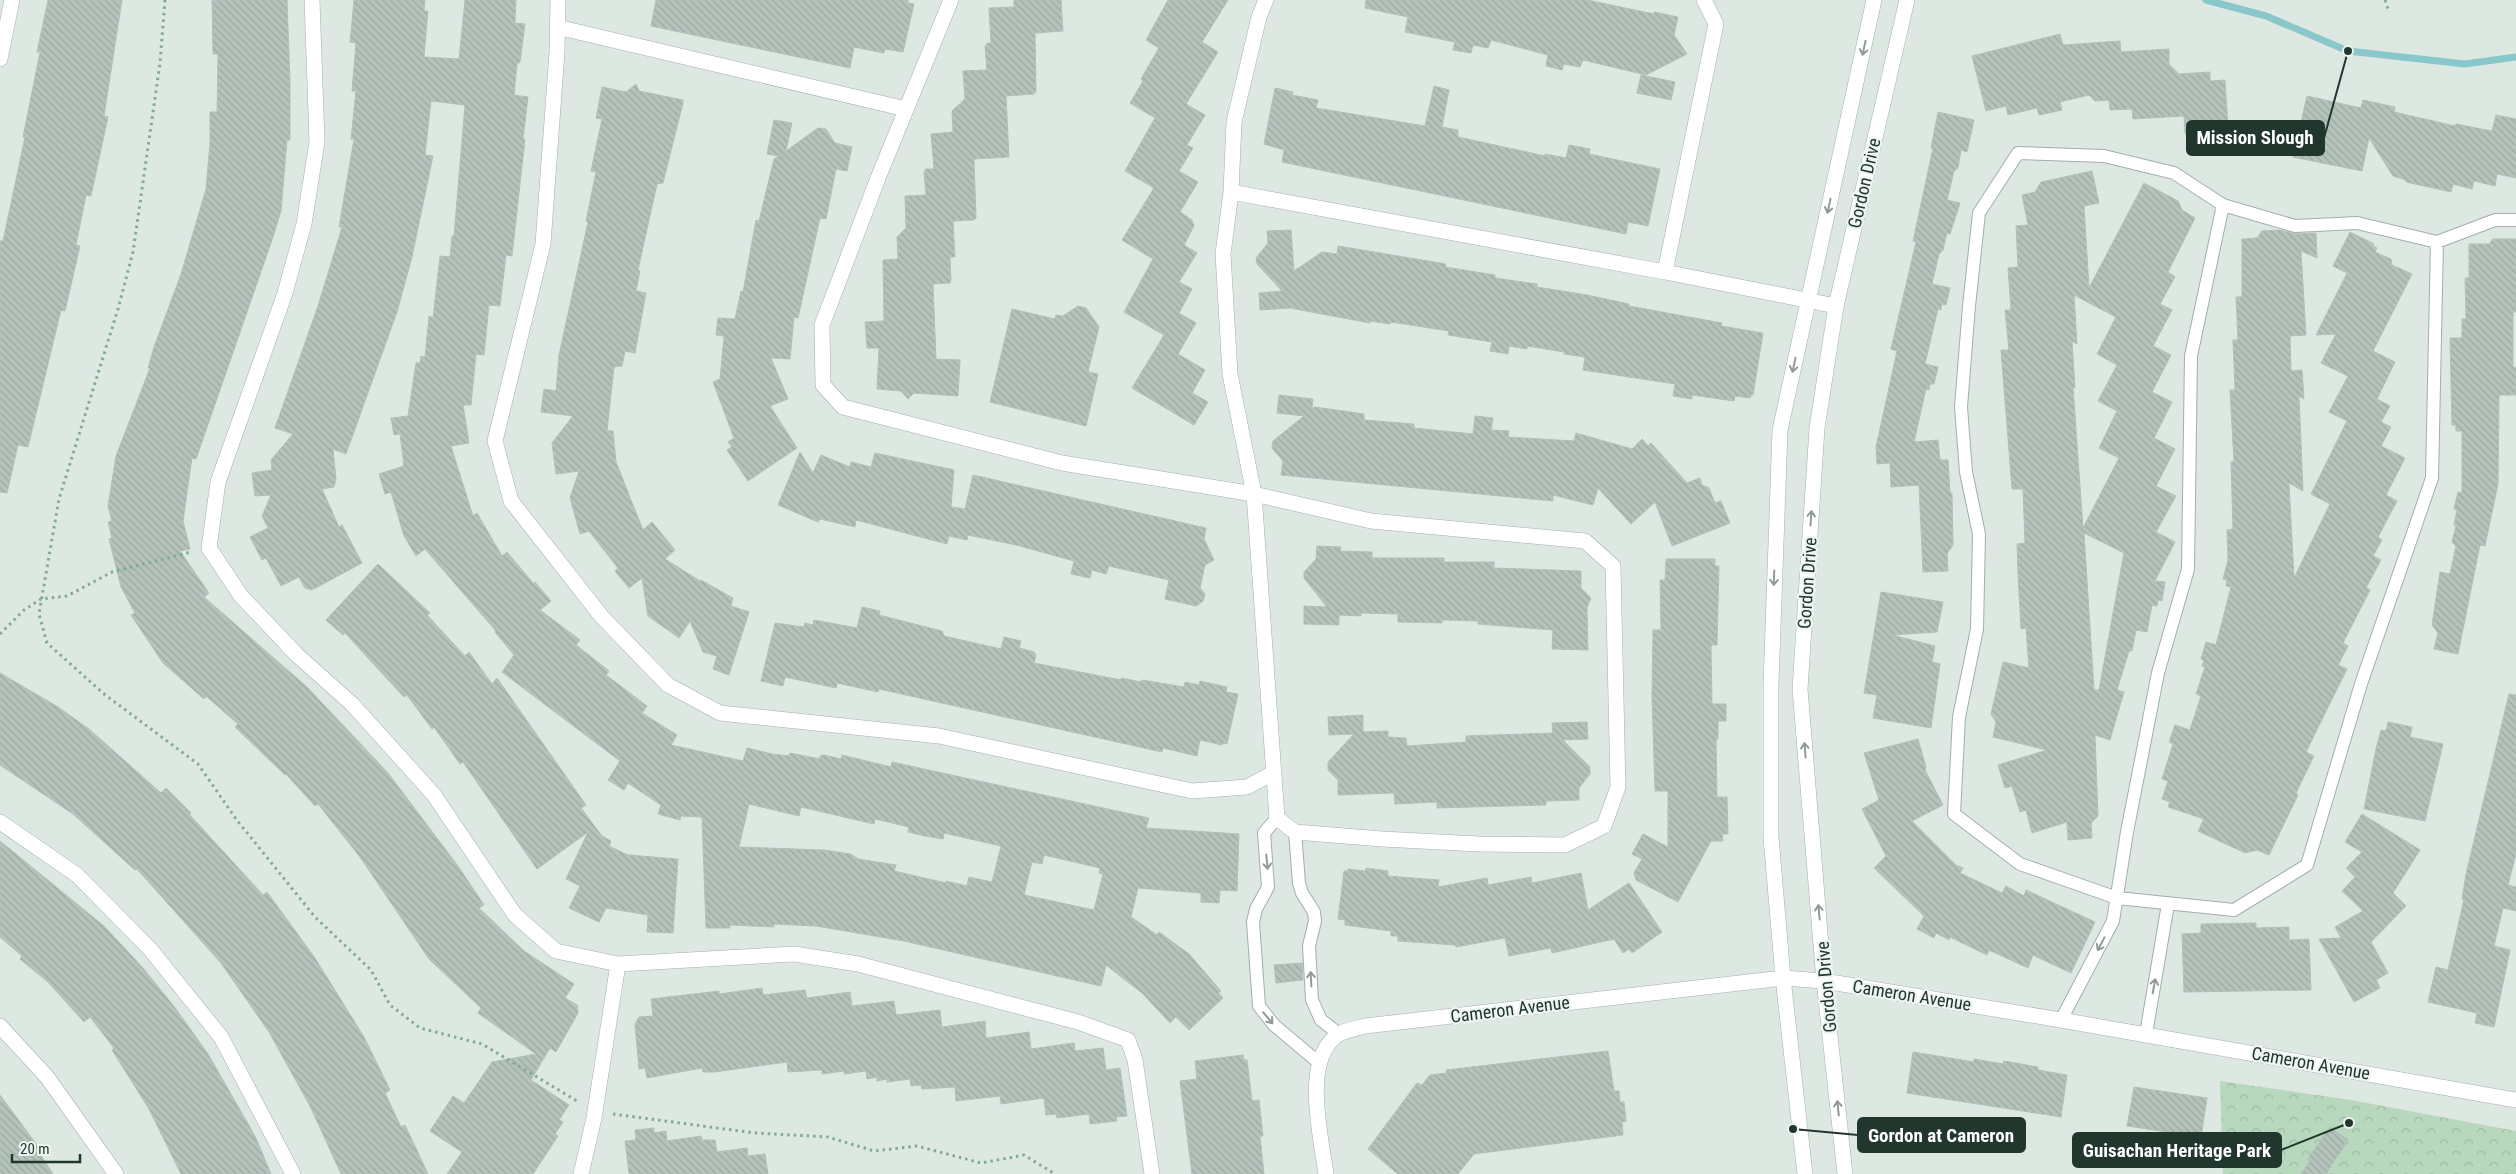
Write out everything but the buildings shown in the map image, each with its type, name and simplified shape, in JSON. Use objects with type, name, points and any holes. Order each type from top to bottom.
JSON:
[{"type":"street","points":[[0,58],[12,0]]},
{"type":"street","points":[[312,0],[317,142],[304,224],[285,292],[218,482],[209,548],[240,596],[297,655],[352,704],[434,796],[515,915],[556,952],[618,964],[794,954],[858,964],[1078,1022],[1128,1040],[1134,1060],[1152,1174]]},
{"type":"street","points":[[558,0],[543,244],[495,441],[512,501],[602,617],[668,685],[720,713],[940,736],[1192,791],[1247,787],[1273,773]]},
{"type":"street","points":[[952,0],[906,108],[822,325],[823,385],[843,407],[1062,463],[1254,494],[1371,521],[1585,541],[1613,566],[1618,787],[1604,826],[1565,845],[1382,839],[1295,832],[1277,818],[1254,494],[1230,374],[1223,254],[1231,192],[1234,122],[1259,17],[1266,0]]},
{"type":"street","points":[[1665,272],[1716,24],[1704,0]]},
{"type":"street","name":"Gordon Drive","points":[[1805,1174],[1783,978],[1771,837],[1770,684],[1779,440],[1874,0]]},
{"type":"street","name":"Gordon Drive","points":[[1845,1174],[1824,981],[1800,689],[1817,428],[1836,306],[1907,0]]},
{"type":"street","points":[[557,27],[906,108]]},
{"type":"street","points":[[1231,192],[1665,272],[1808,302],[1836,306]]},
{"type":"street","points":[[0,822],[77,875],[150,949],[221,1037],[293,1174]]},
{"type":"street","points":[[581,1174],[594,1118],[618,964]]},
{"type":"street","name":"Cameron Avenue","points":[[1318,1062],[1321,1053],[1339,1034],[1365,1026],[1783,978],[1824,981],[2146,1034],[2516,1100]]},
{"type":"street","points":[[0,1026],[47,1077],[116,1174]]},
{"type":"street","points":[[1318,1062],[1316,1090],[1326,1174]]},
{"type":"lane","points":[[2437,242],[2432,478],[2362,684],[2307,865],[2234,910],[2117,898],[2020,864],[1954,814],[1958,717],[1977,629],[1979,534],[1966,472],[1961,407],[1978,214],[2018,153],[2104,156],[2174,173],[2223,205],[2295,226],[2357,223],[2437,242],[2494,220],[2516,220]]},
{"type":"lane","points":[[2061,1020],[2113,921],[2127,832],[2158,673],[2188,569],[2191,356],[2223,205]]},
{"type":"lane","points":[[1277,818],[1264,833],[1268,887],[1256,909],[1253,922],[1258,1006],[1274,1025],[1318,1062]]},
{"type":"lane","points":[[1295,832],[1299,883],[1302,893],[1314,912],[1315,921],[1309,946],[1312,1000],[1321,1020],[1339,1034]]},
{"type":"lane","points":[[2146,1034],[2168,904]]},
{"type":"path","points":[[2385,0],[2389,12]]},
{"type":"path","points":[[0,634],[24,610],[41,599],[67,596],[112,572],[209,548]]},
{"type":"green space","points":[[2220,1081],[2351,1100],[2516,1131],[2516,1174],[2223,1174]]},
{"type":"waterway","points":[[2206,0],[2266,16],[2348,51],[2465,64],[2516,57]]},
{"type":"place","name":"Mission Slough","points":[[2348,51]]},
{"type":"place","name":"Guisachan Heritage Park","points":[[2349,1123]]},
{"type":"place","name":"Gordon at Cameron","points":[[1793,1129]]}]
